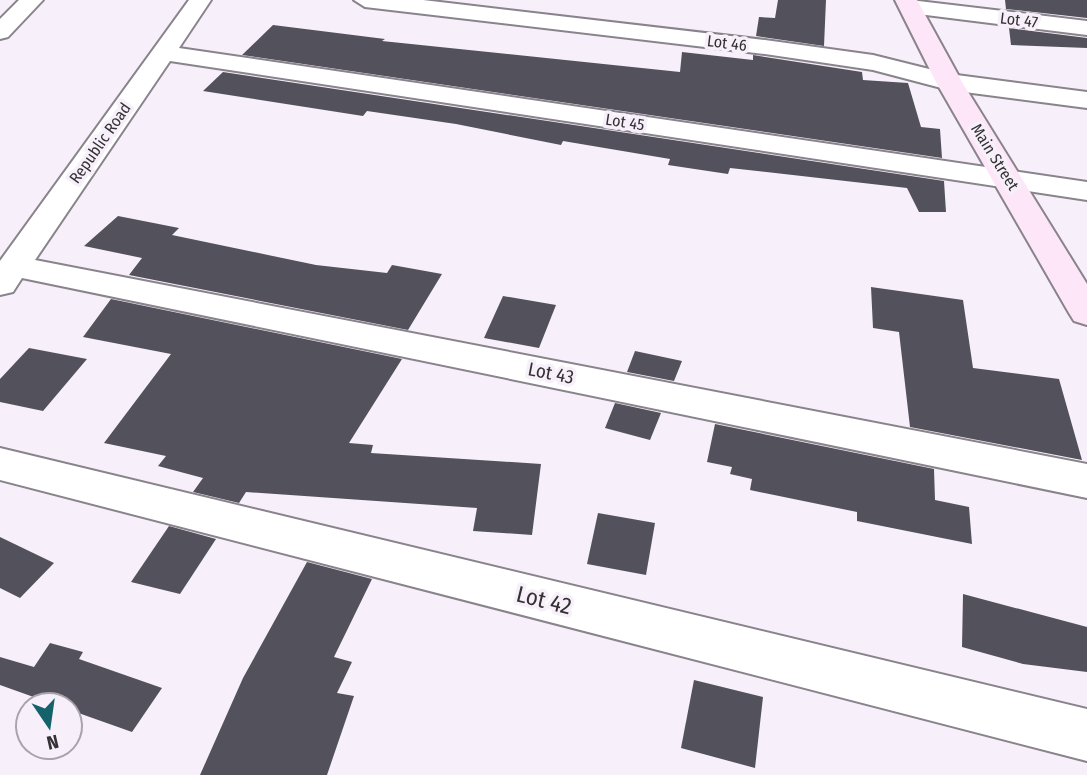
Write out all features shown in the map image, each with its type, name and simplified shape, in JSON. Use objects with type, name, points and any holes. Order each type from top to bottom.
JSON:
[{"type":"street","points":[[0,32],[32,0]]},
{"type":"street","name":"Republic Road","points":[[7,276],[200,0]]},
{"type":"street","name":"Lot 46","points":[[365,0],[778,49],[873,63],[949,82],[1087,100]]},
{"type":"street","name":"Main Street","points":[[908,3],[949,82],[1010,179],[1087,313]]},
{"type":"street","name":"Lot 47","points":[[908,3],[1087,28]]},
{"type":"street","name":"Lot 45","points":[[164,52],[1087,191]]},
{"type":"street","name":"Lot 43","points":[[7,276],[1087,481]]},
{"type":"street","name":"Lot 42","points":[[0,464],[1087,735]]},
{"type":"building","points":[[778,0],[826,0],[824,46],[756,36],[759,17],[775,18]]},
{"type":"building","points":[[1005,0],[1087,0],[1087,18],[1006,9]]},
{"type":"building","points":[[273,25],[385,39],[382,41],[680,72],[682,52],[753,60],[753,55],[862,72],[863,80],[908,83],[921,127],[940,129],[942,158],[242,55]]},
{"type":"building","points":[[1009,28],[1087,38],[1087,48],[1011,45]]},
{"type":"building","points":[[223,72],[944,181],[946,212],[919,212],[907,188],[730,168],[728,174],[668,165],[670,159],[563,141],[561,145],[456,124],[367,111],[363,116],[203,91]]},
{"type":"building","points":[[118,216],[179,228],[172,235],[316,265],[387,273],[392,265],[442,274],[408,330],[129,275],[142,258],[84,246]]},
{"type":"building","points":[[871,287],[963,300],[973,368],[1059,379],[1082,460],[910,427],[899,332],[873,328]]},
{"type":"building","points":[[503,296],[556,305],[539,348],[484,338]]},
{"type":"building","points":[[111,299],[402,359],[349,443],[373,445],[371,453],[541,464],[532,535],[473,531],[477,508],[246,492],[239,503],[193,492],[203,478],[158,466],[166,456],[104,443],[171,354],[83,337]]},
{"type":"building","points":[[29,348],[87,359],[43,411],[0,402],[0,379]]},
{"type":"building","points":[[635,351],[682,361],[674,381],[627,372]]},
{"type":"building","points":[[615,403],[661,413],[650,440],[605,428]]},
{"type":"building","points":[[715,424],[934,469],[935,500],[969,507],[972,544],[857,521],[857,512],[750,490],[752,479],[730,474],[732,467],[707,462]]},
{"type":"building","points":[[598,513],[655,523],[646,575],[587,564]]},
{"type":"building","points":[[169,526],[216,539],[180,594],[131,582]]},
{"type":"building","points":[[0,537],[54,563],[20,598],[0,588]]},
{"type":"building","points":[[307,562],[372,579],[334,657],[352,662],[337,693],[354,696],[327,775],[200,775],[243,678]]},
{"type":"building","points":[[963,594],[1087,627],[1087,672],[1023,664],[962,647]]},
{"type":"building","points":[[50,643],[83,652],[79,659],[162,688],[132,732],[84,715],[84,691],[17,691],[0,685],[0,657],[34,667]]},
{"type":"building","points":[[694,680],[763,697],[755,768],[681,748]]}]
